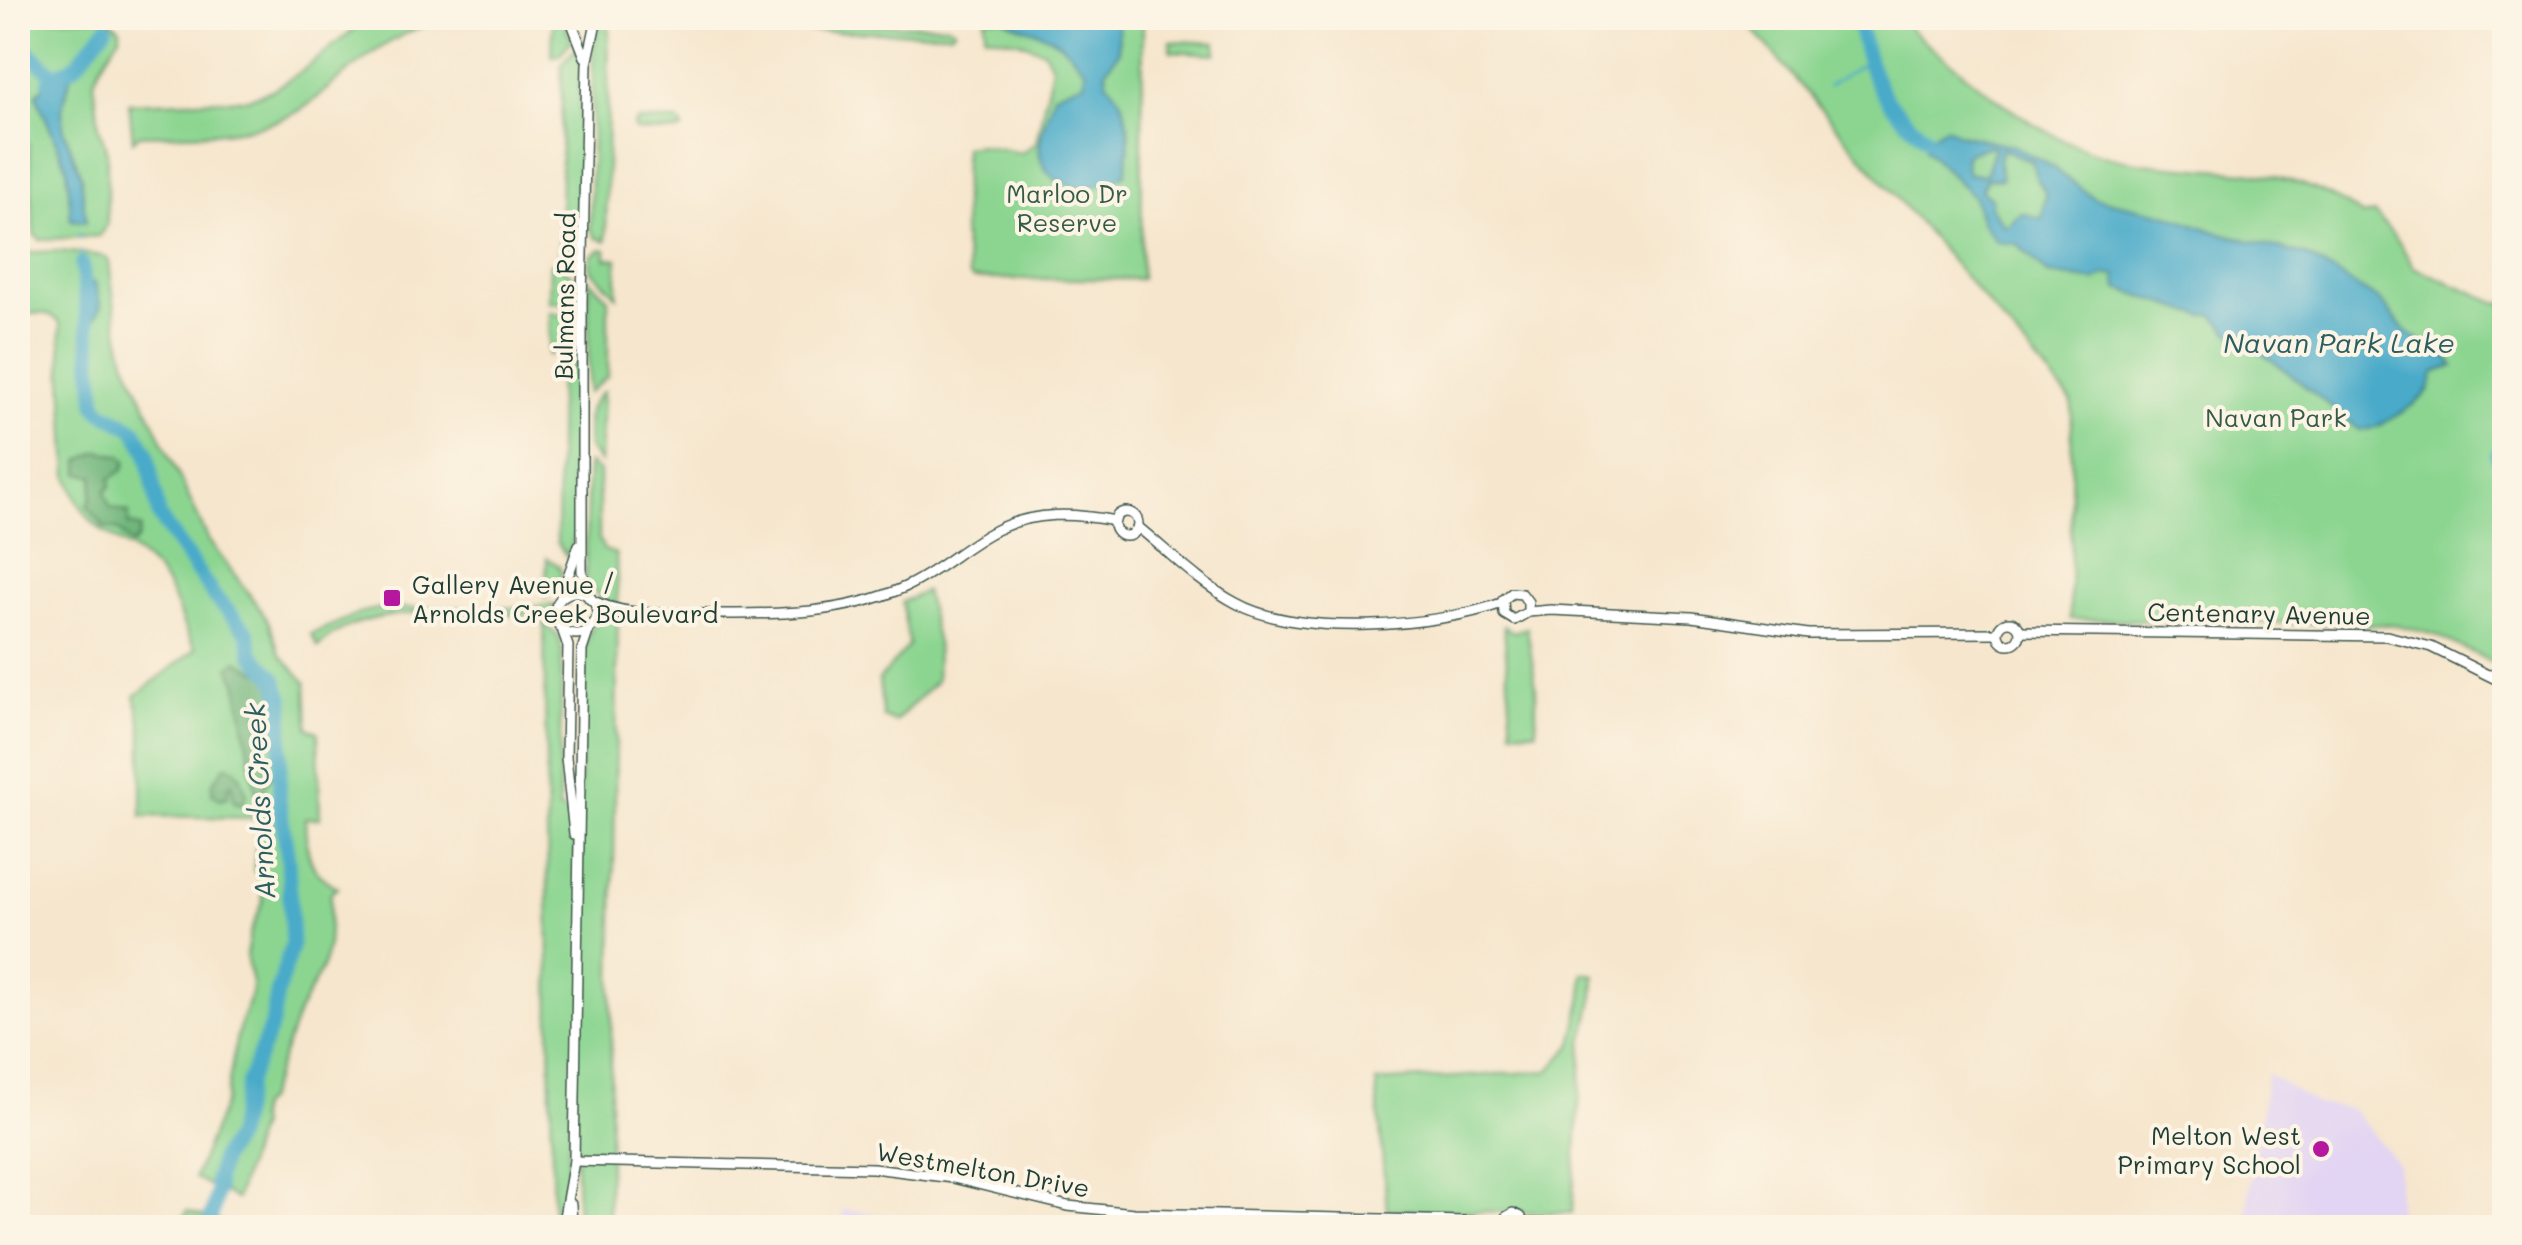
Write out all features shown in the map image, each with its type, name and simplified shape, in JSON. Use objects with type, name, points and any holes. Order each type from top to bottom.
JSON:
[{"type":"street","name":"Bulmans Road","points":[[570,18],[587,64]]},
{"type":"street","name":"Bulmans Road","points":[[590,599],[583,578],[582,302],[587,64],[597,18]]},
{"type":"street","points":[[1138,527],[1129,536],[1121,534],[1115,521],[1120,514],[1130,513],[1138,527],[1203,583],[1240,606],[1284,620],[1417,623],[1502,608]]},
{"type":"street","points":[[578,872],[566,758],[568,646],[555,614],[560,596],[577,593],[624,612],[788,614],[835,608],[904,587],[995,530],[1026,518],[1082,514],[1115,521]]},
{"type":"street","name":"Bulmans Road","points":[[560,596],[582,528]]},
{"type":"street","points":[[1502,608],[1508,594],[1516,592],[1525,596],[1528,607]]},
{"type":"street","points":[[572,1228],[582,650],[596,611],[590,599]]},
{"type":"street","points":[[1502,608],[1514,620],[1528,607]]},
{"type":"street","points":[[1528,607],[1692,617],[1808,634],[1997,634]]},
{"type":"street","points":[[562,629],[576,634],[624,612]]},
{"type":"street","points":[[2008,622],[2020,631],[2019,638],[2010,644],[1997,634],[2001,624],[2008,622]]},
{"type":"street","name":"Centenary Avenue","points":[[2020,631],[2387,636],[2431,647],[2504,684]]},
{"type":"street","name":"Centenary Avenue","points":[[2489,675],[2504,674]]},
{"type":"street","name":"Westmelton Drive","points":[[574,1161],[839,1166],[913,1172],[1068,1206],[1134,1213],[1505,1225],[1508,1215],[1513,1213],[1519,1215],[1522,1225]]},
{"type":"street","points":[[562,1228],[571,1191]]},
{"type":"street","points":[[1522,1225],[1730,1228]]},
{"type":"shaded area","name":"Melton West Primary School","points":[[2267,1073],[2316,1104],[2352,1109],[2398,1164],[2398,1227],[2244,1227]]},
{"type":"shaded area","points":[[843,1209],[885,1215],[885,1227],[842,1227]]},
{"type":"green space","points":[[18,18],[108,18],[120,28],[120,36],[94,81],[99,127],[107,152],[107,225],[99,236],[40,240],[34,234],[29,147],[18,120]]},
{"type":"green space","points":[[368,18],[454,18],[420,27],[390,42],[302,109],[273,122],[216,132],[139,135],[133,141],[129,103],[247,99],[272,90],[302,71]]},
{"type":"green space","points":[[550,18],[563,21],[572,40],[559,55],[552,56]]},
{"type":"green space","points":[[615,18],[609,25],[606,241],[596,238],[590,228],[593,47],[600,22]]},
{"type":"green space","points":[[731,18],[948,25],[955,29],[951,33],[807,31]]},
{"type":"green space","name":"Marloo Dr Reserve","points":[[985,18],[1143,18],[1141,279],[969,276],[963,236],[964,147],[980,145],[1021,153],[1036,143],[1052,66],[1044,51],[985,35]]},
{"type":"green space","name":"Navan Park","points":[[1743,18],[1900,18],[1994,96],[2038,126],[2084,149],[2137,162],[2253,173],[2308,186],[2363,216],[2375,213],[2413,267],[2498,303],[2504,302],[2504,668],[2438,636],[2398,625],[2070,619],[2072,402]]},
{"type":"green space","points":[[1171,41],[1216,43],[1216,54],[1171,51]]},
{"type":"green space","points":[[576,48],[580,59],[579,261],[573,266],[560,256],[562,64]]},
{"type":"green space","points":[[637,121],[678,121],[683,128],[678,132],[637,131],[633,127]]},
{"type":"green space","points":[[606,250],[606,258],[617,259],[617,296],[590,269],[591,256]]},
{"type":"green space","points":[[59,251],[104,256],[109,261],[125,360],[209,541],[269,623],[280,654],[306,683],[308,728],[318,732],[320,818],[305,818],[305,829],[314,867],[337,887],[331,892],[328,944],[323,966],[298,1013],[267,1099],[259,1107],[259,1125],[236,1199],[194,1178],[226,1099],[237,1035],[253,988],[246,955],[263,901],[261,881],[254,870],[259,818],[142,816],[142,727],[135,696],[196,649],[162,578],[136,552],[86,515],[68,475],[60,323],[46,314],[18,315],[18,253]]},
{"type":"green space","points":[[556,263],[576,278],[578,295],[569,303],[549,302],[550,264]]},
{"type":"green space","points":[[589,280],[608,298],[608,376],[588,393]]},
{"type":"green space","points":[[550,312],[576,319],[576,338],[549,355]]},
{"type":"green space","points":[[564,352],[577,354],[576,532],[567,557],[557,543],[559,360]]},
{"type":"green space","points":[[603,392],[600,462],[588,448],[587,424],[592,405]]},
{"type":"green space","points":[[98,451],[121,456],[126,462],[123,470],[110,479],[111,486],[105,492],[110,507],[129,513],[128,524],[141,528],[132,545],[118,530],[104,527],[87,505],[94,476],[80,474],[80,461]]},
{"type":"green space","points":[[588,463],[599,471],[599,539],[604,550],[616,554],[618,604],[601,599],[585,580]]},
{"type":"green space","points":[[547,558],[559,566],[561,580],[545,598]]},
{"type":"green space","points":[[925,591],[937,644],[936,681],[895,722],[883,717],[879,680],[909,645],[902,602]]},
{"type":"green space","points":[[554,605],[554,619],[425,613],[364,621],[338,632],[318,647],[311,634],[382,608]]},
{"type":"green space","points":[[600,615],[618,617],[608,1227],[577,1227],[574,1079],[567,1176],[553,1227],[544,624],[559,637],[562,650],[559,809],[573,816],[577,871],[584,655],[589,633]]},
{"type":"green space","points":[[1504,626],[1513,632],[1527,628],[1536,687],[1536,731],[1512,730]]},
{"type":"green space","points":[[237,661],[269,677],[277,687],[277,697],[259,713],[271,775],[261,793],[256,793],[237,682],[229,667]]},
{"type":"green space","points":[[225,766],[234,769],[242,780],[247,794],[242,804],[234,802],[232,783],[228,797],[220,799],[212,793],[213,782]]},
{"type":"green space","points":[[1583,973],[1595,975],[1583,1043],[1572,1213],[1387,1210],[1376,1082],[1549,1071],[1572,1045],[1583,996]]},
{"type":"green space","points":[[187,1211],[226,1224],[227,1227],[179,1227]]},
{"type":"water","points":[[1003,18],[1118,18],[1119,52],[1106,70],[1107,83],[1121,101],[1128,125],[1125,174],[1102,184],[1076,186],[1064,184],[1045,168],[1040,141],[1054,94],[1084,82],[1085,70],[1054,39]]},
{"type":"water","points":[[73,68],[62,108],[64,130],[81,176],[86,222],[71,220],[67,168],[36,95],[53,75]]},
{"type":"water","name":"Navan Park Lake","points":[[1946,127],[1958,134],[2014,146],[2051,166],[2094,198],[2166,214],[2213,231],[2305,255],[2379,300],[2407,332],[2438,355],[2448,357],[2454,366],[2434,373],[2429,389],[2407,409],[2386,422],[2360,430],[2228,331],[2213,314],[2202,316],[2118,288],[2116,275],[2105,275],[2095,281],[2048,274],[2017,244],[1997,242],[1983,224],[1973,196],[1925,149],[1930,136]],"holes":[[[1994,148],[1985,175],[1968,174],[1968,153]],[[2002,149],[2032,161],[2046,193],[2042,219],[2021,213],[2005,227],[1991,207],[1991,198],[1981,190],[1987,178],[2002,179]]]},
{"type":"water","points":[[95,282],[101,307],[94,320],[87,319],[82,293],[86,284]]},
{"type":"waterway","points":[[1857,18],[1879,87],[1898,112],[1929,140]]},
{"type":"waterway","points":[[53,75],[73,68],[106,28]]},
{"type":"waterway","points":[[18,36],[53,75],[49,82]]},
{"type":"waterway","points":[[1828,86],[1868,64]]},
{"type":"waterway","name":"Arnolds Creek","points":[[82,264],[96,404],[101,411],[134,429],[147,452],[159,516],[214,596],[248,633],[252,654],[275,678],[283,701],[279,799],[288,859],[292,944],[272,1024],[248,1082],[236,1137],[222,1157],[217,1190]]},
{"type":"waterway","points":[[2504,446],[2504,460]]},
{"type":"waterway","points":[[2497,455],[2504,468]]},
{"type":"waterway","points":[[2504,482],[2504,524]]},
{"type":"waterway","name":"Arnolds Creek","points":[[209,1228],[217,1190]]},
{"type":"place","name":"Gallery Avenue / Arnolds Creek Boulevard","points":[[392,598]]},
{"type":"place","name":"Melton West Primary School","points":[[2321,1149]]}]
